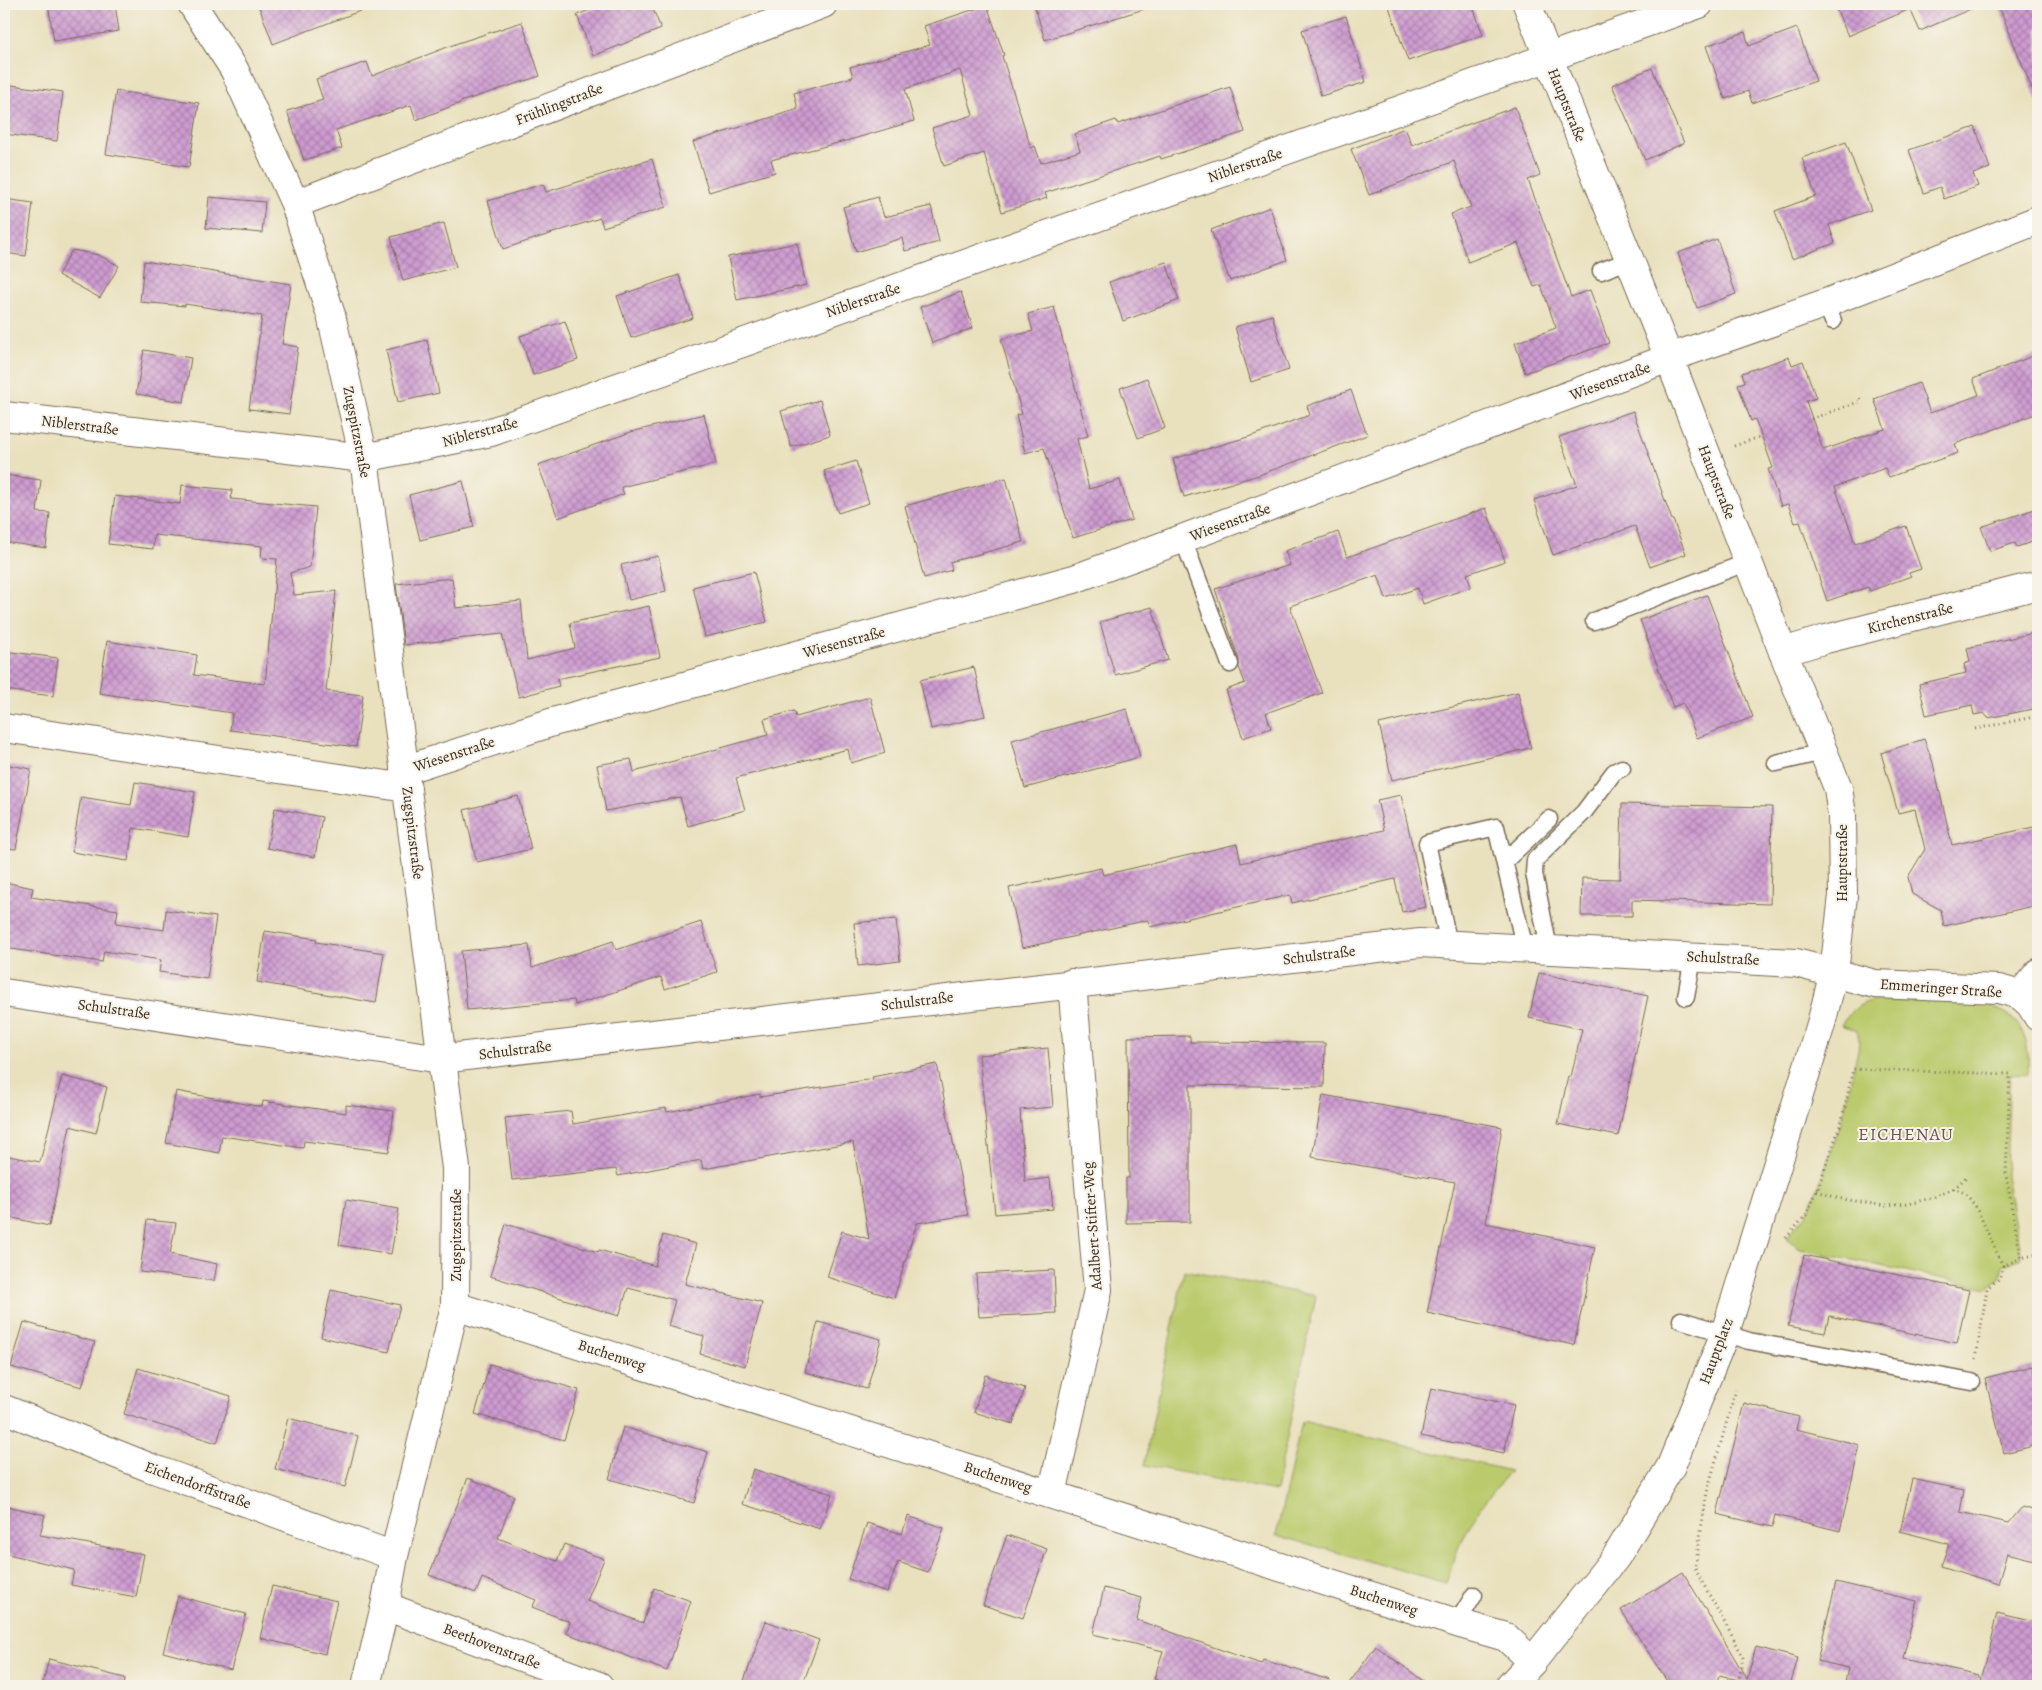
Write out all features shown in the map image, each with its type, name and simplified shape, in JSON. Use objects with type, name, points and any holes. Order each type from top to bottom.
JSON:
[{"type":"street","name":"Zugspitzstraße","points":[[192,4],[234,69],[295,204],[332,315],[364,458],[456,1168],[455,1306],[394,1556],[385,1606],[366,1686]]},
{"type":"street","name":"Frühlingstraße","points":[[295,204],[824,4]]},
{"type":"street","name":"Hauptstraße","points":[[1527,4],[1838,788],[1842,815],[1843,896],[1834,972]]},
{"type":"street","name":"Niblerstraße","points":[[4,416],[364,458],[491,432],[1698,4]]},
{"type":"street","name":"Wiesenstraße","points":[[4,728],[406,779],[553,722],[1074,579],[1669,358],[1830,312],[2038,220]]},
{"type":"street","name":"Kirchenstraße","points":[[1783,652],[2038,585]]},
{"type":"street","name":"Schulstraße","points":[[4,993],[441,1058],[1420,943],[1796,963],[1834,972]]},
{"type":"street","name":"Emmeringer Straße","points":[[1834,972],[1875,984],[1999,989],[2020,995],[2030,1004],[2038,1017]]},
{"type":"street","name":"Hauptplatz","points":[[1510,1686],[1532,1662],[1616,1558],[1671,1466],[1725,1333],[1821,1024],[1834,972]]},
{"type":"street","points":[[2020,995],[2038,973]]},
{"type":"street","name":"Adalbert-Stifter-Weg","points":[[1052,1494],[1098,1290],[1072,983]]},
{"type":"street","name":"Buchenweg","points":[[455,1306],[1506,1637],[1532,1662]]},
{"type":"street","name":"Eichendorffstraße","points":[[4,1409],[151,1468],[394,1556]]},
{"type":"street","name":"Beethovenstraße","points":[[385,1606],[599,1686]]},
{"type":"lane","points":[[1601,271],[1630,260]]},
{"type":"lane","points":[[1183,539],[1230,664]]},
{"type":"lane","points":[[1594,621],[1748,562]]},
{"type":"lane","points":[[1776,763],[1823,752]]},
{"type":"lane","points":[[1537,949],[1535,860],[1584,812],[1614,772],[1622,768]]},
{"type":"lane","points":[[1505,861],[1549,820]]},
{"type":"lane","points":[[1449,945],[1427,843],[1496,827],[1505,861],[1537,949]]},
{"type":"lane","points":[[1686,997],[1693,957]]},
{"type":"lane","points":[[1681,1320],[1749,1341],[1972,1382]]},
{"type":"lane","points":[[1457,1623],[1474,1595]]},
{"type":"path","points":[[1812,419],[1861,401],[1860,397]]},
{"type":"path","points":[[1975,729],[2038,716]]},
{"type":"path","points":[[1753,1240],[1769,1246],[1786,1238],[1806,1215],[1817,1191],[1842,1120],[1853,1069],[2010,1074],[2006,1175],[2020,1258]]},
{"type":"path","points":[[1817,1191],[1837,1198],[1885,1206],[1908,1204],[1934,1197],[1953,1189],[1967,1176]]},
{"type":"path","points":[[1953,1189],[1967,1195],[1976,1207],[2003,1266],[2000,1278],[1987,1288],[1972,1382]]},
{"type":"path","points":[[2003,1266],[2020,1258],[2038,1254]]},
{"type":"path","points":[[1736,1388],[1708,1492],[1695,1569],[1743,1656],[1738,1686]]},
{"type":"green space","points":[[1873,1000],[1982,1003],[1996,1008],[2015,1021],[2025,1038],[2028,1075],[2010,1074],[2006,1175],[2021,1258],[2003,1266],[2000,1278],[1987,1288],[1800,1249],[1786,1238],[1806,1215],[1817,1191],[1842,1120],[1859,1039],[1857,1031],[1841,1025],[1855,1009]]},
{"type":"green space","points":[[1184,1270],[1316,1296],[1276,1491],[1144,1465]]},
{"type":"green space","points":[[1302,1421],[1510,1471],[1480,1508],[1459,1546],[1446,1583],[1276,1535]]},
{"type":"building","points":[[48,4],[115,4],[119,31],[54,41]]},
{"type":"building","points":[[258,4],[373,4],[373,6],[273,44]]},
{"type":"building","points":[[604,4],[651,4],[661,29],[593,56],[577,15]]},
{"type":"building","points":[[1034,4],[1143,4],[1144,9],[1045,40]]},
{"type":"building","points":[[1388,4],[1472,4],[1483,35],[1408,61]]},
{"type":"building","points":[[1834,4],[1982,4],[1920,31],[1910,9],[1848,36]]},
{"type":"building","points":[[1998,4],[2038,4],[2038,101],[2037,101]]},
{"type":"building","points":[[987,5],[1004,55],[1002,56],[1031,148],[1035,146],[1041,163],[1080,151],[1075,134],[1116,120],[1118,124],[1230,87],[1245,132],[1161,159],[1160,156],[1045,193],[1047,198],[1002,212],[984,153],[944,166],[932,128],[973,115],[960,70],[905,89],[914,121],[771,160],[775,172],[709,192],[693,142],[798,109],[794,93],[853,77],[850,67],[930,45],[924,26]]},
{"type":"building","points":[[1346,16],[1366,82],[1321,96],[1302,30]]},
{"type":"building","points":[[522,22],[540,76],[460,102],[416,120],[411,105],[336,130],[342,148],[304,160],[287,111],[323,100],[316,79],[367,62],[372,76],[458,43]]},
{"type":"building","points":[[1797,28],[1816,81],[1752,103],[1748,91],[1725,99],[1706,46],[1745,32],[1749,46]]},
{"type":"building","points":[[1652,68],[1684,143],[1645,160],[1612,85]]},
{"type":"building","points":[[4,84],[63,92],[57,141],[4,134]]},
{"type":"building","points":[[116,91],[199,103],[189,167],[106,154]]},
{"type":"building","points":[[1515,107],[1540,175],[1528,180],[1571,297],[1590,290],[1609,343],[1525,373],[1515,343],[1556,328],[1541,285],[1534,287],[1518,243],[1468,262],[1451,214],[1471,207],[1454,161],[1369,195],[1351,149],[1405,128],[1412,145]]},
{"type":"building","points":[[1975,127],[1990,168],[1973,174],[1978,186],[1944,199],[1940,187],[1924,193],[1909,150]]},
{"type":"building","points":[[1846,142],[1871,210],[1829,225],[1835,243],[1792,259],[1775,211],[1816,196],[1802,158]]},
{"type":"building","points":[[652,159],[666,207],[603,227],[600,218],[503,249],[488,201],[543,184],[546,192]]},
{"type":"building","points":[[209,197],[265,202],[262,233],[206,228]]},
{"type":"building","points":[[878,197],[884,217],[931,206],[939,242],[905,251],[902,238],[856,252],[843,207]]},
{"type":"building","points":[[4,199],[33,203],[26,256],[4,253]]},
{"type":"building","points":[[1270,207],[1287,260],[1230,281],[1211,230]]},
{"type":"building","points":[[444,223],[456,267],[403,281],[391,237]]},
{"type":"building","points":[[1717,239],[1736,294],[1697,308],[1678,253]]},
{"type":"building","points":[[797,243],[806,285],[737,300],[728,257]]},
{"type":"building","points":[[72,250],[99,255],[119,266],[100,298],[58,275]]},
{"type":"building","points":[[144,261],[291,284],[282,344],[298,347],[289,414],[249,409],[262,316],[185,304],[185,306],[140,302]]},
{"type":"building","points":[[1166,262],[1179,300],[1123,321],[1109,282]]},
{"type":"building","points":[[679,275],[693,318],[631,338],[617,296]]},
{"type":"building","points":[[961,292],[973,328],[932,343],[920,307]]},
{"type":"building","points":[[1054,307],[1088,436],[1077,439],[1089,489],[1120,480],[1132,520],[1073,538],[1044,448],[1025,453],[1016,415],[1022,414],[1001,339],[1033,331],[1028,314]]},
{"type":"building","points":[[1272,315],[1289,370],[1251,382],[1235,327]]},
{"type":"building","points":[[565,321],[578,360],[533,375],[520,336]]},
{"type":"building","points":[[427,340],[439,393],[398,402],[386,350]]},
{"type":"building","points":[[144,350],[191,358],[184,402],[136,394]]},
{"type":"building","points":[[2038,354],[2038,413],[1955,444],[1958,453],[1889,477],[1885,468],[1835,487],[1855,543],[1906,526],[1921,569],[1909,573],[1911,576],[1870,591],[1868,587],[1827,601],[1800,522],[1795,523],[1788,504],[1781,506],[1768,469],[1773,468],[1755,419],[1751,421],[1738,384],[1745,382],[1742,373],[1789,357],[1792,365],[1803,361],[1816,398],[1806,401],[1823,450],[1885,429],[1874,399],[1919,383],[1930,413],[1979,395],[1973,379]]},
{"type":"building","points":[[1147,378],[1165,428],[1138,438],[1120,388]]},
{"type":"building","points":[[1351,390],[1367,435],[1259,475],[1184,497],[1173,459],[1251,436],[1310,415],[1307,406]]},
{"type":"building","points":[[820,400],[830,435],[791,447],[781,411]]},
{"type":"building","points":[[1633,411],[1686,554],[1650,567],[1635,526],[1553,555],[1534,500],[1577,485],[1559,437]]},
{"type":"building","points":[[704,414],[716,464],[621,487],[624,494],[558,518],[538,465],[631,432]]},
{"type":"building","points":[[856,461],[869,503],[838,513],[824,471]]},
{"type":"building","points":[[4,475],[41,480],[37,512],[50,513],[46,548],[4,542]]},
{"type":"building","points":[[1006,478],[1023,542],[950,562],[952,570],[924,578],[905,506]]},
{"type":"building","points":[[463,481],[474,527],[420,540],[409,495]]},
{"type":"building","points":[[182,485],[232,490],[231,499],[316,507],[310,567],[290,573],[294,595],[336,591],[326,691],[363,695],[356,747],[230,730],[232,713],[99,693],[107,641],[197,655],[194,675],[265,684],[277,559],[261,558],[262,546],[154,535],[153,549],[108,544],[115,496],[180,504]]},
{"type":"building","points":[[1486,508],[1505,561],[1467,574],[1471,587],[1423,604],[1418,588],[1386,599],[1378,575],[1290,606],[1322,693],[1266,713],[1271,728],[1243,738],[1226,690],[1245,683],[1215,589],[1290,565],[1285,551],[1338,532],[1347,557]]},
{"type":"building","points":[[2038,508],[2038,540],[2017,547],[2015,543],[1990,551],[1981,527]]},
{"type":"building","points":[[658,556],[666,591],[629,600],[621,565]]},
{"type":"building","points":[[754,572],[767,622],[705,637],[693,587]]},
{"type":"building","points":[[452,578],[456,608],[521,601],[527,660],[575,648],[570,623],[649,606],[660,657],[557,679],[559,686],[519,697],[502,634],[404,645],[396,584]]},
{"type":"building","points":[[1707,595],[1753,717],[1697,738],[1683,703],[1673,707],[1640,620]]},
{"type":"building","points":[[1152,607],[1168,660],[1115,675],[1100,622]]},
{"type":"building","points":[[2038,632],[2038,708],[1988,718],[1984,713],[1974,715],[1972,705],[1926,715],[1919,684],[1966,673],[1964,664],[1970,662],[1967,648]]},
{"type":"building","points":[[4,651],[58,658],[53,696],[4,690]]},
{"type":"building","points":[[974,667],[985,716],[931,729],[920,680]]},
{"type":"building","points":[[1518,692],[1531,748],[1392,780],[1379,724]]},
{"type":"building","points":[[870,697],[885,753],[851,763],[848,749],[736,778],[745,810],[688,826],[680,797],[606,811],[597,765],[631,759],[634,772],[768,735],[764,719],[794,711],[796,717]]},
{"type":"building","points":[[1127,709],[1140,757],[1025,788],[1012,740]]},
{"type":"building","points":[[1924,739],[1933,763],[1952,845],[2038,826],[2038,905],[1944,926],[1941,910],[1912,894],[1908,877],[1925,849],[1915,809],[1898,813],[1881,753]]},
{"type":"building","points":[[4,764],[31,769],[16,849],[4,848]]},
{"type":"building","points":[[135,782],[195,792],[188,837],[133,828],[128,861],[72,852],[81,797],[131,805]]},
{"type":"building","points":[[1401,795],[1426,907],[1402,912],[1395,879],[1292,903],[1290,895],[1150,927],[1148,920],[1022,948],[1009,888],[1101,868],[1103,875],[1237,844],[1241,863],[1384,830],[1377,800]]},
{"type":"building","points":[[518,796],[531,849],[477,862],[464,810]]},
{"type":"building","points":[[1622,804],[1772,807],[1770,904],[1632,900],[1632,916],[1581,916],[1582,878],[1620,879]]},
{"type":"building","points":[[275,808],[322,817],[315,857],[267,848]]},
{"type":"building","points":[[4,882],[33,888],[31,897],[118,910],[116,923],[164,930],[166,910],[216,917],[207,979],[159,972],[161,960],[104,951],[102,962],[4,948]]},
{"type":"building","points":[[896,919],[900,961],[858,966],[854,923]]},
{"type":"building","points":[[701,922],[717,972],[665,989],[661,977],[575,1005],[574,1000],[467,1010],[461,951],[529,945],[532,968],[613,941],[616,950]]},
{"type":"building","points":[[265,931],[317,939],[316,942],[384,953],[376,1003],[257,982]]},
{"type":"building","points":[[1539,973],[1648,996],[1618,1136],[1558,1124],[1568,1076],[1571,1077],[1582,1029],[1529,1018]]},
{"type":"building","points":[[1190,1036],[1190,1042],[1325,1043],[1324,1087],[1190,1085],[1190,1222],[1126,1223],[1126,1178],[1129,1178],[1128,1037]]},
{"type":"building","points":[[1048,1048],[1053,1107],[1020,1110],[1025,1181],[1050,1178],[1053,1209],[995,1214],[979,1055]]},
{"type":"building","points":[[937,1064],[968,1215],[917,1223],[894,1298],[827,1277],[842,1231],[869,1239],[853,1142],[703,1169],[701,1160],[618,1176],[616,1169],[512,1180],[505,1118],[571,1111],[573,1124],[666,1108],[667,1112],[760,1094],[760,1097],[873,1079],[872,1077]]},
{"type":"building","points":[[62,1076],[107,1087],[96,1133],[70,1126],[49,1226],[4,1216],[4,1155],[40,1162]]},
{"type":"building","points":[[176,1091],[262,1107],[263,1101],[346,1113],[346,1105],[394,1111],[389,1152],[304,1141],[303,1148],[222,1136],[219,1153],[166,1143]]},
{"type":"building","points":[[1323,1095],[1502,1127],[1486,1223],[1595,1247],[1574,1345],[1427,1313],[1455,1182],[1312,1157]]},
{"type":"building","points":[[346,1200],[399,1209],[391,1254],[339,1245]]},
{"type":"building","points":[[147,1220],[176,1223],[170,1254],[217,1264],[214,1281],[140,1272]]},
{"type":"building","points":[[506,1224],[598,1252],[599,1250],[655,1266],[663,1235],[696,1244],[685,1284],[762,1303],[745,1366],[700,1354],[704,1336],[668,1326],[675,1300],[628,1288],[619,1316],[490,1276]]},
{"type":"building","points":[[1804,1255],[1969,1290],[1957,1343],[1829,1316],[1825,1333],[1788,1326]]},
{"type":"building","points":[[1054,1270],[1056,1313],[979,1317],[976,1274]]},
{"type":"building","points":[[331,1290],[400,1305],[389,1352],[321,1337]]},
{"type":"building","points":[[24,1322],[95,1342],[82,1387],[11,1367]]},
{"type":"building","points":[[818,1322],[881,1339],[867,1389],[805,1372]]},
{"type":"building","points":[[490,1364],[579,1390],[564,1440],[475,1414]]},
{"type":"building","points":[[2033,1366],[2038,1386],[2038,1445],[2004,1453],[1985,1378]]},
{"type":"building","points":[[138,1368],[231,1396],[217,1443],[124,1414]]},
{"type":"building","points":[[985,1375],[1025,1388],[1013,1424],[974,1412]]},
{"type":"building","points":[[1431,1388],[1514,1405],[1504,1453],[1421,1436]]},
{"type":"building","points":[[1744,1403],[1799,1417],[1796,1429],[1860,1445],[1840,1531],[1775,1515],[1772,1527],[1717,1514]]},
{"type":"building","points":[[288,1418],[358,1436],[345,1487],[275,1469]]},
{"type":"building","points":[[623,1427],[708,1452],[694,1503],[609,1479]]},
{"type":"building","points":[[753,1469],[832,1494],[820,1529],[742,1504]]},
{"type":"building","points":[[468,1478],[514,1496],[498,1538],[557,1561],[564,1544],[604,1559],[587,1601],[643,1623],[654,1588],[691,1601],[667,1671],[566,1633],[570,1622],[532,1607],[536,1600],[482,1578],[476,1593],[429,1575]]},
{"type":"building","points":[[1912,1479],[1964,1490],[1960,1512],[2009,1523],[2022,1507],[2038,1512],[2038,1561],[2007,1553],[1998,1584],[1941,1566],[1949,1544],[1900,1531]]},
{"type":"building","points":[[4,1505],[45,1515],[40,1535],[144,1554],[136,1597],[71,1585],[74,1570],[4,1553]]},
{"type":"building","points":[[908,1516],[944,1528],[928,1572],[898,1562],[887,1592],[848,1579],[867,1523],[902,1534]]},
{"type":"building","points":[[1007,1535],[1047,1549],[1023,1618],[983,1605]]},
{"type":"building","points":[[1683,1572],[1747,1679],[1756,1647],[1798,1658],[1790,1686],[1760,1686],[1720,1675],[1717,1686],[1670,1686],[1621,1610]]},
{"type":"building","points":[[1836,1582],[1917,1601],[1903,1659],[1979,1676],[1978,1686],[1844,1686],[1848,1668],[1817,1661]]},
{"type":"building","points":[[272,1586],[337,1601],[325,1654],[260,1638]]},
{"type":"building","points":[[1104,1588],[1142,1598],[1137,1620],[1261,1664],[1263,1660],[1330,1680],[1329,1686],[1174,1686],[1154,1679],[1163,1651],[1093,1634]]},
{"type":"building","points":[[178,1596],[246,1614],[231,1670],[163,1652]]},
{"type":"building","points":[[1997,1613],[2038,1623],[2038,1686],[1980,1686]]},
{"type":"building","points":[[766,1621],[819,1640],[802,1686],[742,1686]]},
{"type":"building","points":[[1376,1646],[1430,1686],[1347,1686]]},
{"type":"building","points":[[49,1659],[125,1678],[124,1686],[42,1686]]},
{"type":"district","name":"EICHENAU","points":[[1906,1134]]}]
